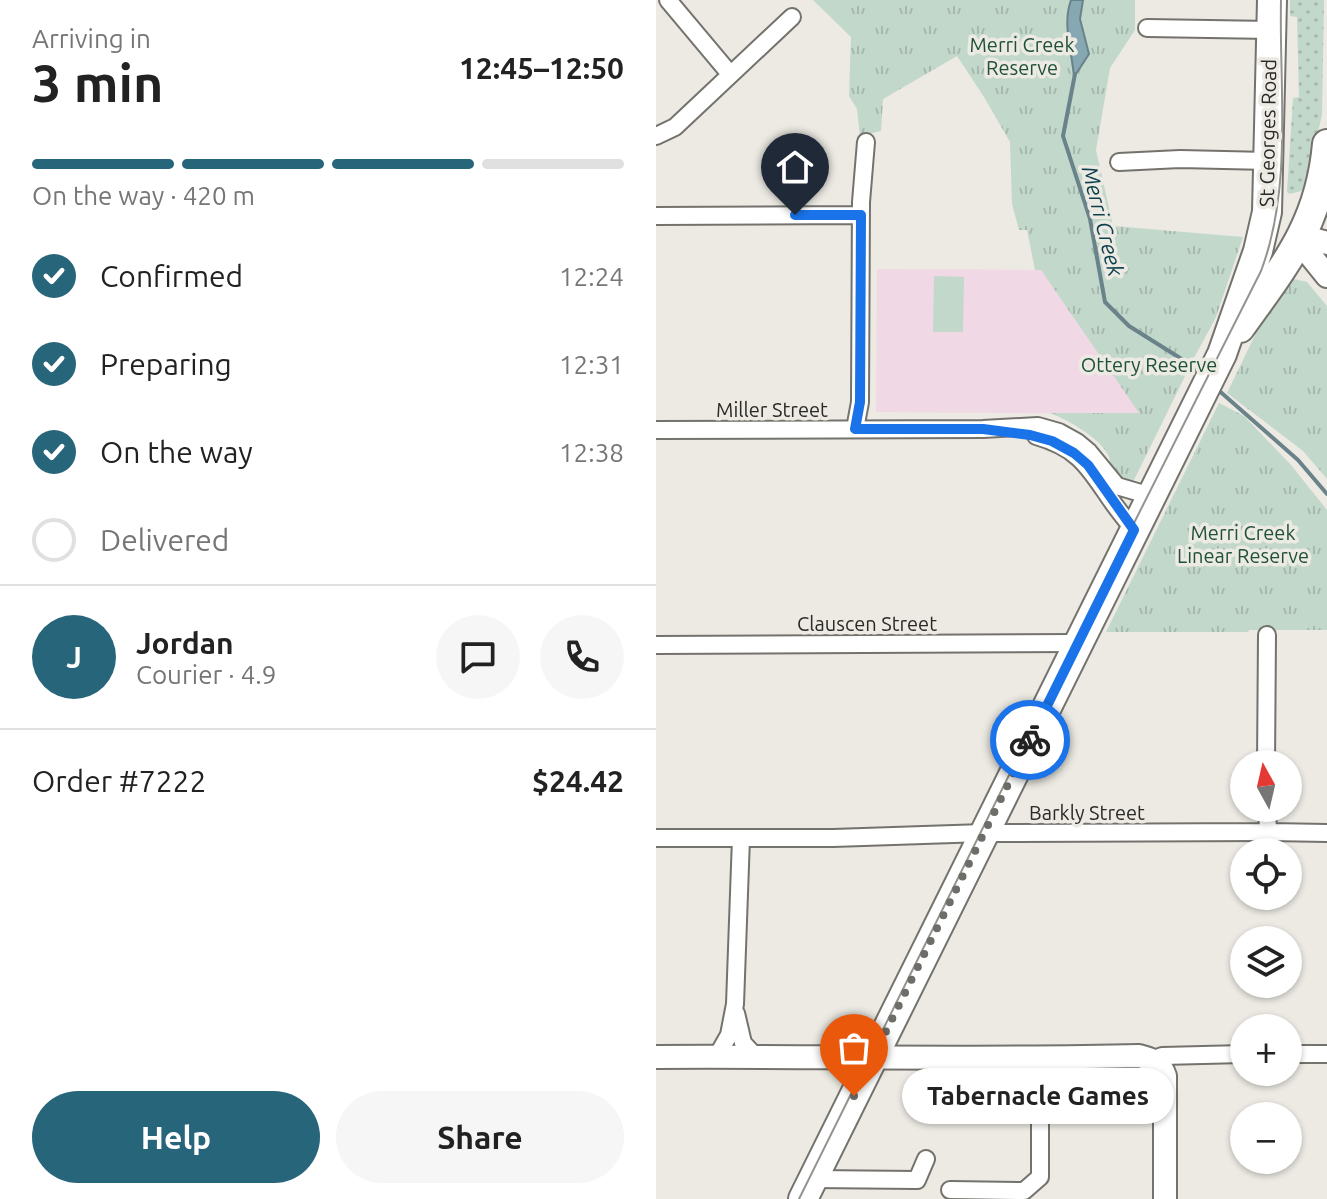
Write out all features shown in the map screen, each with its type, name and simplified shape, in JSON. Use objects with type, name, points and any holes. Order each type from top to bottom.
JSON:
[{"type":"highway","name":"St Georges Road","points":[[808,1189],[1222,354],[1266,221],[1272,0]]},
{"type":"highway","name":"St Georges Road","points":[[1222,354],[1287,263],[1321,235],[1318,195],[1327,145]]},
{"type":"highway","points":[[1269,190],[1285,201],[1318,195]]},
{"type":"highway","points":[[1269,190],[1272,204],[1282,222],[1293,232],[1321,235]]},
{"type":"highway","points":[[1254,264],[1285,237],[1321,235]]},
{"type":"street","points":[[668,0],[730,74]]},
{"type":"street","points":[[656,136],[675,127],[792,17]]},
{"type":"street","points":[[1147,28],[1271,30]]},
{"type":"street","points":[[860,429],[861,215],[866,142]]},
{"type":"street","points":[[1119,162],[1180,159],[1268,161]]},
{"type":"street","points":[[656,216],[861,215]]},
{"type":"street","points":[[1321,235],[1303,244],[1327,276]]},
{"type":"street","name":"Miller Street","points":[[656,430],[983,429],[1032,426],[1059,432],[1083,447],[1117,486],[1151,496]]},
{"type":"street","name":"Miller Street","points":[[983,429],[1037,436],[1074,453],[1094,472],[1134,530]]},
{"type":"street","points":[[1266,750],[1267,635]]},
{"type":"street","name":"Clauscen Street","points":[[656,645],[1078,643]]},
{"type":"street","points":[[1268,822],[1268,832]]},
{"type":"street","name":"Barkly Street","points":[[656,838],[833,838],[984,833],[1327,833]]},
{"type":"street","points":[[717,1056],[730,1033],[735,1004],[741,838]]},
{"type":"street","points":[[735,1004],[743,1042],[755,1056]]},
{"type":"street","points":[[656,1057],[1139,1056],[1154,1059],[1162,1056],[1230,1054]]},
{"type":"street","points":[[1302,1054],[1327,1054]]},
{"type":"street","points":[[950,1190],[1024,1191],[1040,1177],[1040,1057]]},
{"type":"street","points":[[1154,1059],[1165,1076],[1165,1199]]},
{"type":"street","points":[[808,1189],[917,1180],[926,1159]]},
{"type":"shaded area","points":[[877,269],[1041,270],[1140,414],[876,412]]},
{"type":"green space","points":[[813,0],[1077,0],[1080,46],[1068,113],[1083,50],[1080,0],[1135,0],[1135,30],[1110,68],[1096,150],[1113,226],[1243,237],[1216,317],[1132,484],[1111,474],[1109,457],[1098,442],[1050,413],[1139,413],[1041,270],[1035,270],[1027,230],[1019,230],[1012,204],[1010,142],[957,56],[883,99],[881,131],[860,136],[857,109],[849,96],[851,37]]},
{"type":"green space","points":[[1290,0],[1324,0],[1322,115],[1305,187],[1290,194],[1287,192],[1293,98],[1299,97],[1297,17],[1290,16]]},
{"type":"green space","points":[[934,276],[964,277],[963,332],[933,332]]},
{"type":"green space","points":[[1294,279],[1307,282],[1327,306],[1327,479],[1303,451],[1227,393],[1260,325]]},
{"type":"green space","name":"Merri Creek Linear Reserve","points":[[1219,403],[1244,416],[1291,465],[1327,510],[1327,630],[1106,632]]},
{"type":"water","points":[[1071,0],[1083,0],[1080,19],[1089,54],[1074,77],[1067,28]]},
{"type":"waterway","name":"Merri Creek","points":[[1075,74],[1063,136],[1090,219],[1105,302],[1129,326],[1188,363],[1201,375]]},
{"type":"waterway","name":"Merri Creek","points":[[1216,388],[1298,460],[1327,494]]},
{"type":"tram line","points":[[799,1199],[1261,271],[1271,239],[1281,171],[1281,0]]},
{"type":"way so far","points":[[854,1096],[1030,740]]},
{"type":"place","name":"Tabernacle Games","points":[[854,1096]]},
{"type":"route","points":[[795,215],[861,215],[860,402],[855,429],[983,429],[1052,441],[1088,465],[1134,530],[1030,740]]},
{"type":"park label","name":"Merri Creek Reserve","points":[[1022,56]]},
{"type":"park label","name":"Ottery Reserve","points":[[1149,365]]}]
